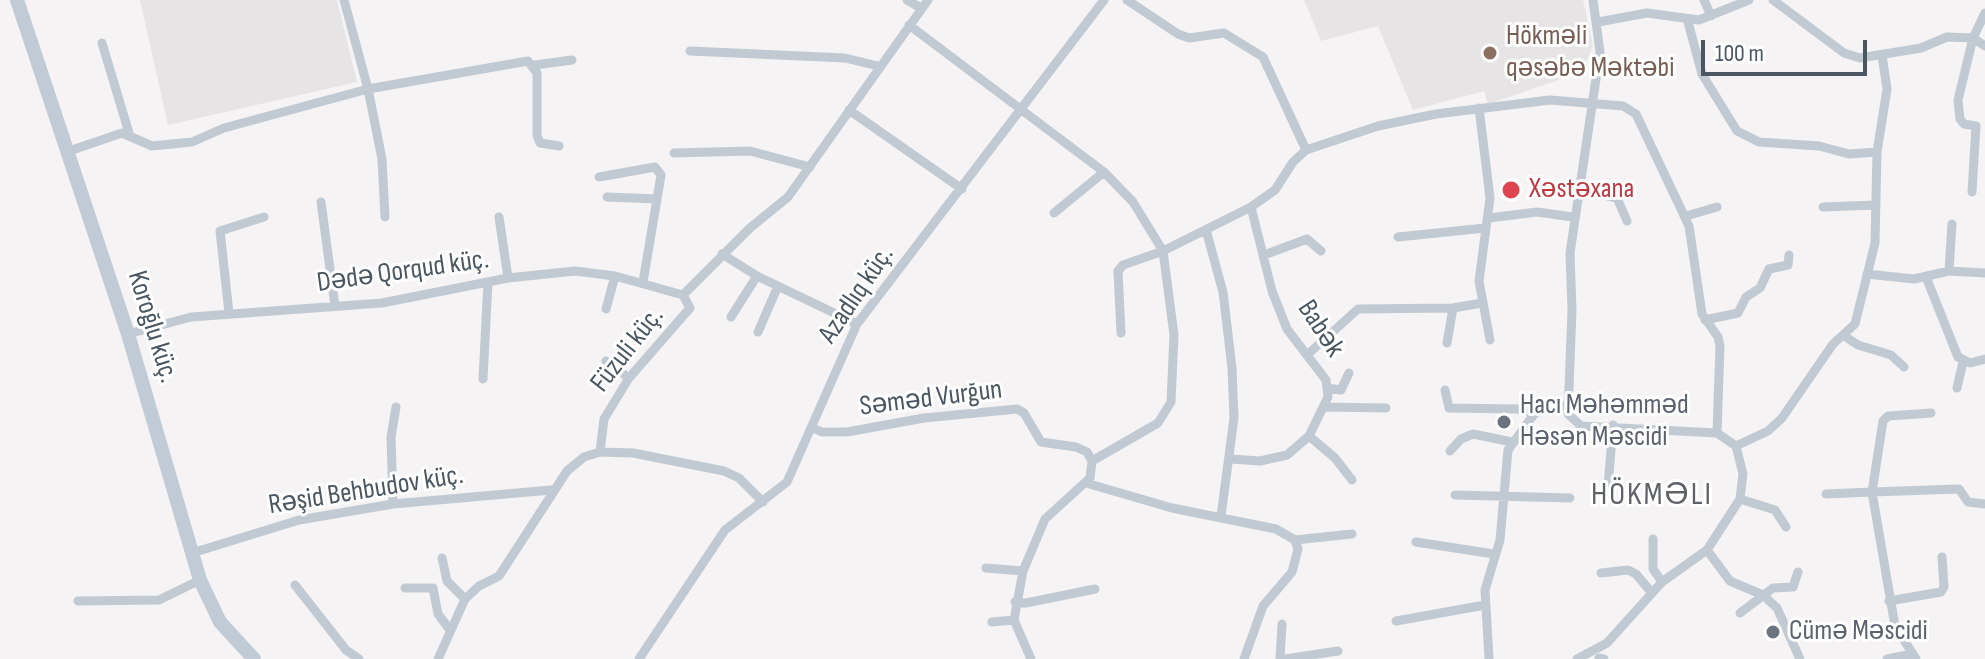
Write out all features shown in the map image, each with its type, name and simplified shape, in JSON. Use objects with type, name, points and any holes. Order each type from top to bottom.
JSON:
[{"type":"street","name":"Koroğlu küç.","points":[[17,0],[128,334],[200,580],[220,622],[254,659]]},
{"type":"street","points":[[344,0],[368,89],[382,159],[385,217]]},
{"type":"street","points":[[907,0],[924,4]]},
{"type":"street","name":"Azadlıq küç.","points":[[639,659],[725,530],[787,482],[857,324],[1104,0]]},
{"type":"street","points":[[1127,0],[1178,34],[1189,38],[1224,33],[1263,57],[1306,150]]},
{"type":"street","points":[[1577,659],[1599,656],[1662,582],[1707,550],[1740,499],[1743,474],[1736,446],[1717,433],[1613,425],[1581,426],[1571,419],[1567,404],[1572,328],[1570,253],[1600,52],[1593,0]]},
{"type":"street","points":[[1704,0],[1711,16]]},
{"type":"street","points":[[1598,22],[1647,13],[1688,22],[1749,0]]},
{"type":"street","points":[[1773,0],[1851,56],[1882,55],[1921,48],[1947,37],[1973,38],[1985,46]]},
{"type":"street","name":"Füzuli küç.","points":[[600,452],[604,419],[629,378],[690,308],[683,295],[722,254],[788,197],[924,4]]},
{"type":"street","points":[[1972,192],[1976,126],[1964,124],[1960,119],[1958,100],[1973,38],[1985,13]]},
{"type":"street","points":[[1688,22],[1702,74],[1737,131],[1759,142],[1819,146],[1849,154],[1877,152]]},
{"type":"street","points":[[909,25],[1024,108],[1104,172],[1133,202],[1163,251],[1174,335],[1171,402],[1158,423],[1092,461],[1086,483],[1045,519],[1023,571],[1015,602],[1014,620],[1031,659]]},
{"type":"street","points":[[102,43],[129,133],[152,146],[192,142],[224,128],[368,89],[506,63],[528,61],[535,65],[572,60]]},
{"type":"street","points":[[690,51],[845,58],[878,66]]},
{"type":"street","points":[[1736,446],[1768,431],[1782,418],[1843,335],[1855,324],[1875,243],[1877,152],[1887,89],[1882,55]]},
{"type":"street","points":[[535,65],[537,135],[540,143],[559,146]]},
{"type":"street","points":[[1121,333],[1118,271],[1123,265],[1163,251],[1251,207],[1275,190],[1293,162],[1306,150],[1411,117],[1550,100],[1623,106],[1636,114],[1686,216],[1705,320],[1718,337],[1720,346],[1717,433]]},
{"type":"street","points":[[1479,108],[1487,158],[1489,218],[1479,281],[1490,340]]},
{"type":"street","points":[[849,110],[962,189]]},
{"type":"street","points":[[69,151],[129,133]]},
{"type":"street","points":[[674,153],[750,151],[810,167]]},
{"type":"street","points":[[599,177],[658,168],[661,175],[643,282]]},
{"type":"street","points":[[1054,213],[1104,172]]},
{"type":"street","points":[[1578,189],[1617,198],[1627,221]]},
{"type":"street","points":[[607,197],[657,199]]},
{"type":"street","points":[[321,202],[335,306]]},
{"type":"street","points":[[1823,207],[1876,205]]},
{"type":"street","name":"Babək","points":[[1231,459],[1273,460],[1287,455],[1309,436],[1324,407],[1327,388],[1319,368],[1287,329],[1272,291],[1251,207]]},
{"type":"street","points":[[1686,216],[1717,207]]},
{"type":"street","points":[[1489,218],[1537,212],[1573,217]]},
{"type":"street","points":[[229,313],[220,231],[264,217]]},
{"type":"street","points":[[499,217],[508,278]]},
{"type":"street","points":[[1949,271],[1952,224]]},
{"type":"street","points":[[1398,237],[1485,228]]},
{"type":"street","points":[[1206,230],[1223,292],[1232,368],[1234,418],[1231,459],[1221,516]]},
{"type":"street","points":[[1264,255],[1307,239],[1321,251]]},
{"type":"street","points":[[722,254],[757,276],[857,324]]},
{"type":"street","points":[[1705,320],[1738,313],[1746,297],[1760,288],[1769,269],[1788,265],[1789,255]]},
{"type":"street","name":"Dədə Qorqud küç.","points":[[128,334],[191,317],[382,303],[508,278],[575,271],[643,282],[683,295]]},
{"type":"street","points":[[1867,274],[1926,277],[1949,271],[1985,273]]},
{"type":"street","points":[[606,309],[615,276]]},
{"type":"street","points":[[731,317],[757,276]]},
{"type":"street","points":[[1926,277],[1952,344],[1963,362],[1957,388]]},
{"type":"street","points":[[483,379],[488,282]]},
{"type":"street","points":[[758,332],[778,286]]},
{"type":"street","points":[[1307,355],[1358,309],[1453,308],[1482,303]]},
{"type":"street","points":[[1447,343],[1453,308]]},
{"type":"street","points":[[1843,335],[1858,345],[1891,355],[1904,367]]},
{"type":"street","points":[[1963,362],[1985,359]]},
{"type":"street","points":[[606,361],[629,378]]},
{"type":"street","points":[[1327,388],[1341,390],[1349,373]]},
{"type":"street","points":[[1445,390],[1449,408],[1517,409],[1535,413],[1567,404]]},
{"type":"street","points":[[393,504],[391,437],[396,407]]},
{"type":"street","points":[[1324,407],[1386,408]]},
{"type":"street","name":"Səməd Vurğun","points":[[813,428],[822,432],[847,432],[924,418],[1017,409],[1024,413],[1041,442],[1082,449],[1092,461]]},
{"type":"street","points":[[1489,659],[1485,605],[1494,554],[1500,540],[1503,495],[1512,442],[1535,413]]},
{"type":"street","points":[[1887,659],[1914,656],[1895,626],[1872,492],[1883,421],[1888,416],[1931,413]]},
{"type":"street","points":[[1608,487],[1613,425]]},
{"type":"street","points":[[1450,451],[1461,439],[1473,434],[1512,442]]},
{"type":"street","points":[[1309,436],[1335,458],[1352,480]]},
{"type":"street","points":[[438,659],[465,599],[479,586],[499,576],[551,490],[584,457],[600,452],[633,453],[724,471],[739,478],[763,502]]},
{"type":"street","points":[[1086,483],[1172,508],[1276,529],[1295,540],[1352,534]]},
{"type":"street","name":"Rəşid Behbudov küç.","points":[[192,553],[286,523],[393,504],[543,488],[551,490]]},
{"type":"street","points":[[1826,494],[1959,489],[1968,502],[1985,504]]},
{"type":"street","points":[[1455,495],[1570,498]]},
{"type":"street","points":[[1740,499],[1775,510],[1786,527]]},
{"type":"street","points":[[1653,539],[1653,569],[1662,582]]},
{"type":"street","points":[[1244,659],[1263,606],[1292,572],[1298,549],[1295,540]]},
{"type":"street","points":[[1416,542],[1494,554]]},
{"type":"street","points":[[1707,550],[1730,581],[1763,595],[1785,618],[1800,659]]},
{"type":"street","points":[[1889,601],[1941,592],[1944,587],[1942,557]]},
{"type":"street","points":[[442,558],[447,581],[465,599]]},
{"type":"street","points":[[986,568],[1023,571]]},
{"type":"street","points":[[1601,573],[1628,570],[1636,574],[1652,593]]},
{"type":"street","points":[[1740,613],[1773,588],[1793,587],[1798,572]]},
{"type":"street","points":[[78,601],[159,600],[200,580]]},
{"type":"street","points":[[295,585],[346,650],[359,659]]},
{"type":"street","points":[[405,588],[433,588],[438,614],[450,630]]},
{"type":"street","points":[[1015,602],[1026,603],[1095,589]]},
{"type":"street","points":[[1396,621],[1485,605]]},
{"type":"street","points":[[992,622],[1014,620]]},
{"type":"street","points":[[1282,624],[1283,659],[1338,651]]},
{"type":"shaded area","points":[[140,0],[337,0],[357,82],[168,125]]},
{"type":"shaded area","name":"Hökməli qəsəbə Məktəbi","points":[[1304,0],[1583,0],[1593,46],[1582,72],[1488,104],[1484,91],[1413,110],[1378,26],[1321,41]]},
{"type":"place","name":"Hökməli qəsəbə Məktəbi","points":[[1490,53]]},
{"type":"place","name":"Xəstəxana","points":[[1511,190]]},
{"type":"place","name":"Hacı Məhəmməd Həsən Məscidi","points":[[1504,422]]},
{"type":"place","name":"Cümə Məscidi","points":[[1773,632]]},
{"type":"district","name":"HÖKMƏLI","points":[[1652,496]]}]
